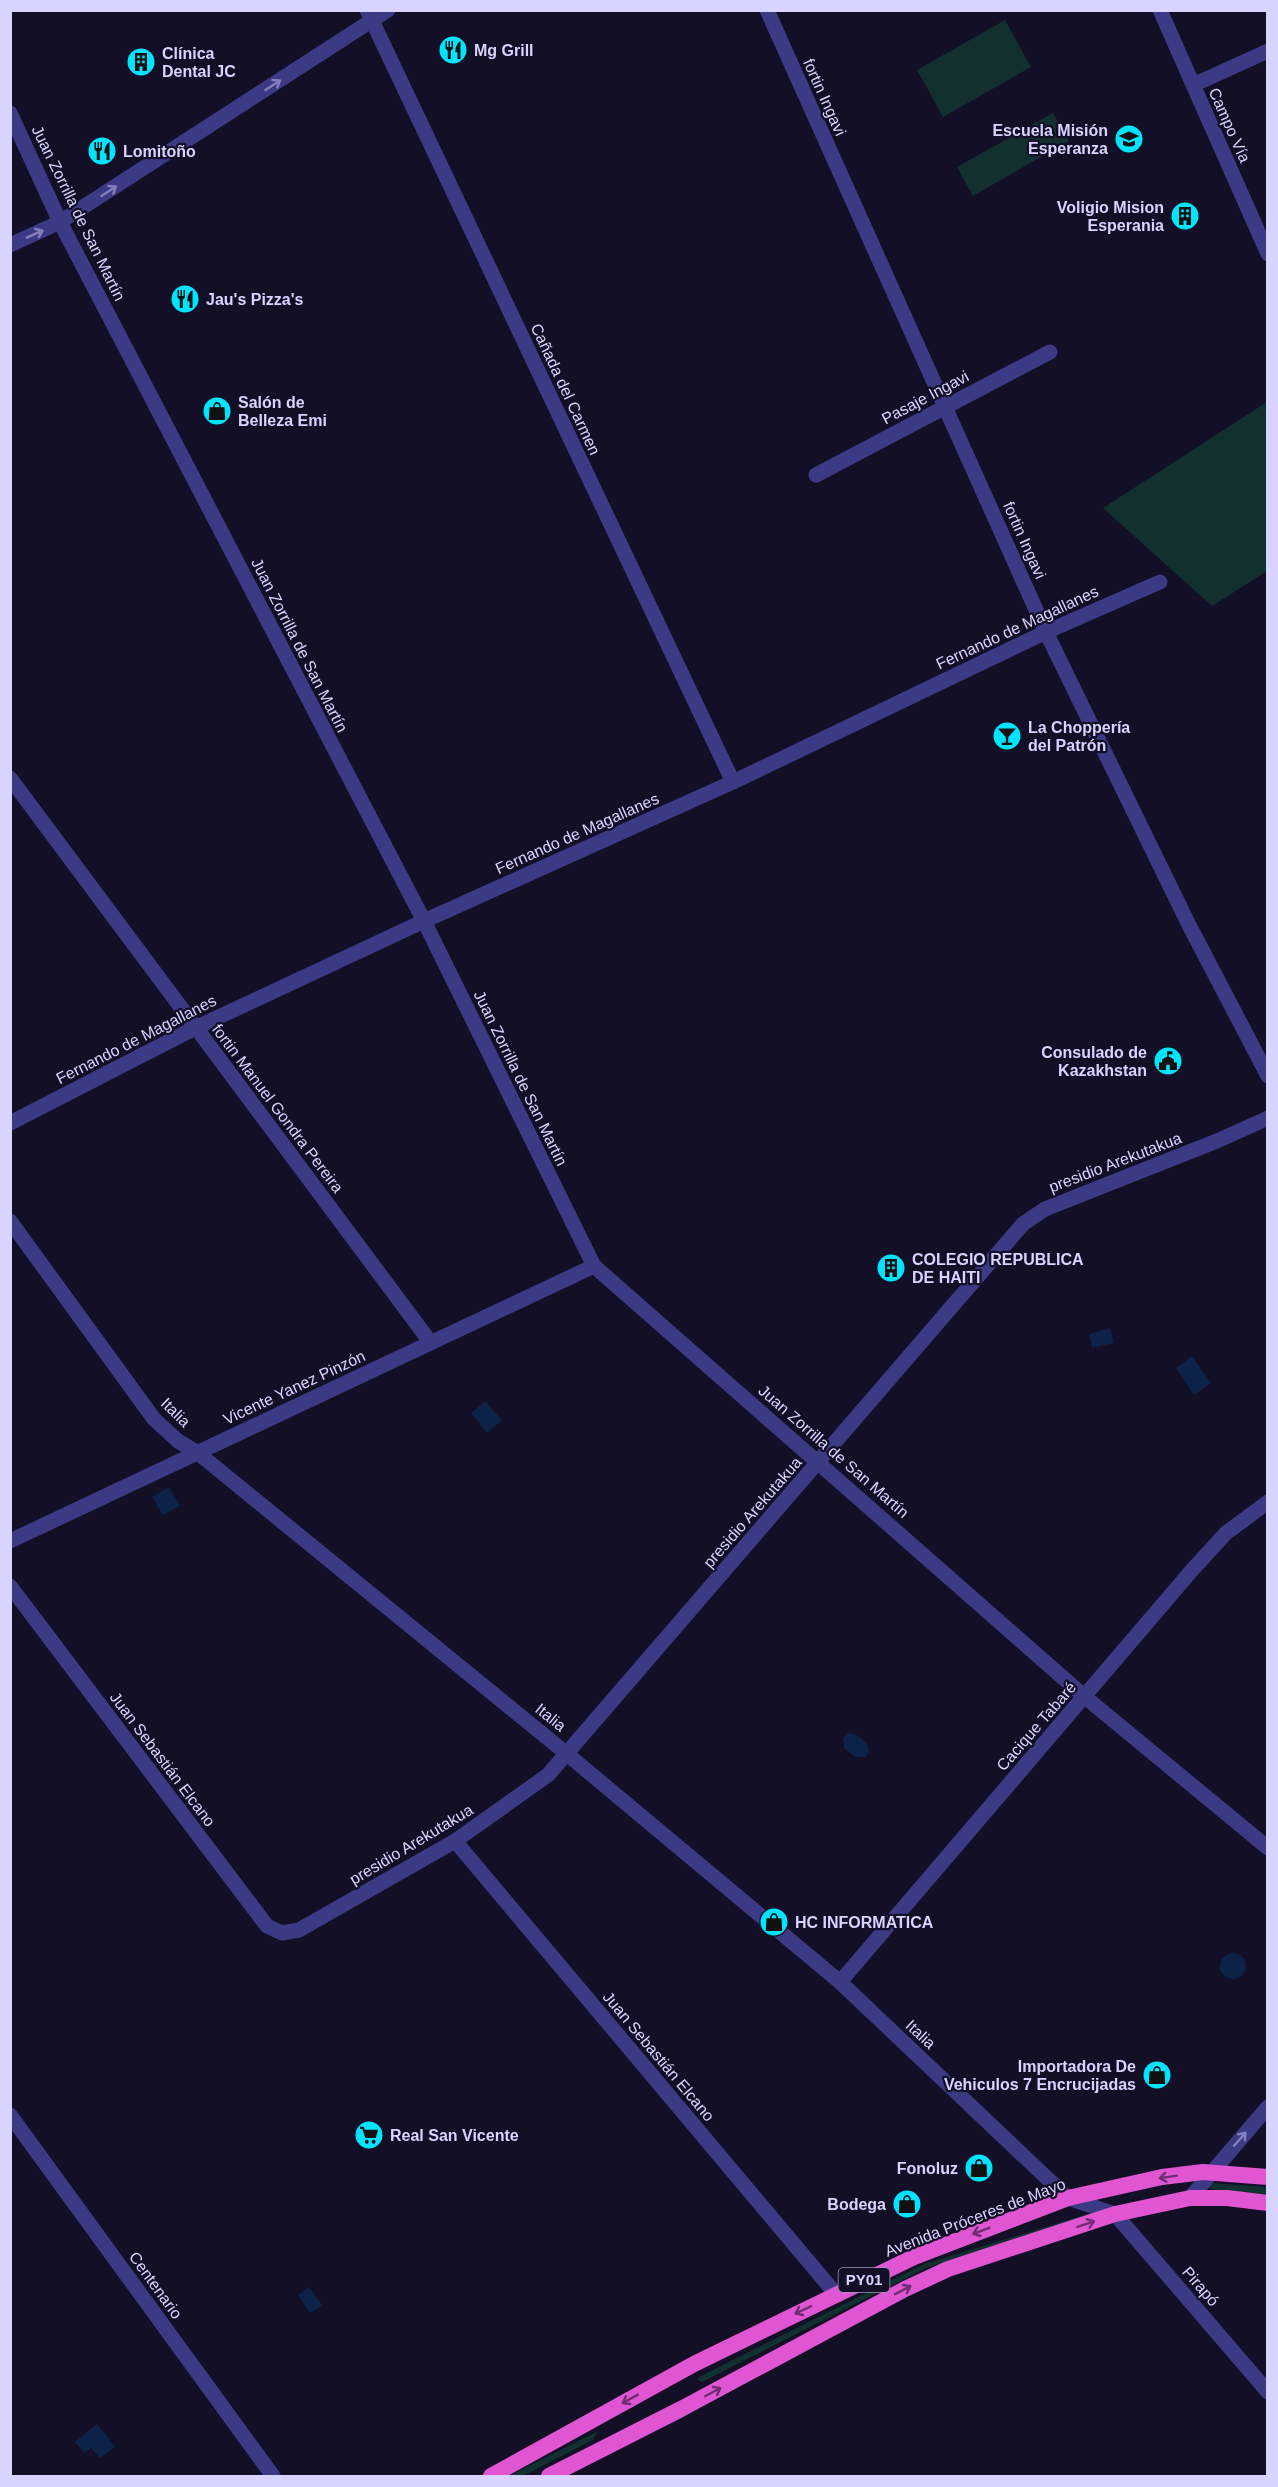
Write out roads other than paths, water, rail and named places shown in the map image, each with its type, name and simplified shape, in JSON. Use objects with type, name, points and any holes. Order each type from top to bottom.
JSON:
[{"type":"highway","name":"Avenida Próceres de Mayo","points":[[491,2476],[687,2368],[835,2293],[914,2257],[1068,2198],[1162,2177],[1212,2171],[1268,2177]]},
{"type":"highway","name":"PY01","points":[[549,2476],[731,2383],[905,2289],[948,2269],[1109,2211],[1190,2198],[1227,2198],[1268,2203]]},
{"type":"street","points":[[10,245],[60,222],[369,16],[388,10]]},
{"type":"street","name":"fortin Ingavi","points":[[767,10],[1046,632],[1189,925],[1268,1076]]},
{"type":"street","name":"Campo Vía","points":[[1160,10],[1268,254]]},
{"type":"street","name":"Cañada del Carmen","points":[[369,16],[733,782]]},
{"type":"street","points":[[1193,85],[1268,51]]},
{"type":"street","name":"Juan Zorrilla de San Martín","points":[[10,113],[60,222],[424,921],[594,1266],[819,1461],[1085,1697],[1268,1848]]},
{"type":"street","name":"Pasaje Ingavi","points":[[816,475],[1050,352]]},
{"type":"street","name":"Fernando de Magallanes","points":[[10,1123],[195,1028],[424,921],[733,782],[1046,632],[1160,582]]},
{"type":"street","name":"fortin Manuel Gondra Pereira","points":[[10,778],[431,1343]]},
{"type":"street","name":"presidio Arekutakua","points":[[299,1930],[455,1841],[548,1775],[1023,1224],[1045,1209],[1217,1141],[1268,1118]]},
{"type":"street","name":"Italia","points":[[10,1221],[154,1419],[178,1441],[198,1453],[567,1754],[840,1982],[1068,2198],[1109,2211]]},
{"type":"street","name":"Vicente Yanez Pinzón","points":[[10,1540],[594,1266]]},
{"type":"street","name":"Cacique Tabaré","points":[[840,1982],[1220,1540],[1268,1502]]},
{"type":"street","name":"Juan Sebastián Elcano","points":[[10,1586],[267,1926],[282,1933],[299,1930]]},
{"type":"street","name":"Juan Sebastián Elcano","points":[[455,1841],[835,2293]]},
{"type":"street","points":[[1190,2198],[1268,2107]]},
{"type":"street","name":"Centenario","points":[[10,2115],[273,2476]]},
{"type":"street","name":"Pirapó","points":[[1109,2211],[1268,2392]]},
{"type":"water","points":[[1110,1328],[1114,1343],[1092,1348],[1089,1334]]},
{"type":"water","points":[[1192,1356],[1211,1383],[1194,1395],[1176,1368]]},
{"type":"water","points":[[485,1401],[502,1420],[487,1433],[471,1413]]},
{"type":"water","points":[[169,1487],[180,1506],[163,1515],[152,1497]]},
{"type":"water","points":[[849,1733],[857,1735],[865,1742],[869,1752],[866,1757],[855,1757],[844,1748],[843,1738]]},
{"type":"water","points":[[1233,1953],[1243,1956],[1246,1966],[1243,1976],[1233,1979],[1223,1976],[1220,1966],[1223,1956]]},
{"type":"water","points":[[309,2287],[322,2305],[310,2313],[298,2295]]},
{"type":"water","points":[[97,2424],[115,2447],[100,2458],[91,2448],[84,2453],[75,2442]]},
{"type":"place","name":"Mg Grill","points":[[453,50]]},
{"type":"place","name":"Clínica Dental JC","points":[[141,62]]},
{"type":"place","name":"Escuela Misión Esperanza","points":[[1129,139]]},
{"type":"place","name":"Lomitoño","points":[[102,151]]},
{"type":"place","name":"Voligio Mision Esperania","points":[[1185,216]]},
{"type":"place","name":"Jau's Pizza's","points":[[185,299]]},
{"type":"place","name":"Salón de Belleza Emi","points":[[217,411]]},
{"type":"place","name":"La Choppería del Patrón","points":[[1007,736]]},
{"type":"place","name":"Consulado de Kazakhstan","points":[[1168,1061]]},
{"type":"place","name":"COLEGIO REPUBLICA DE HAITI","points":[[891,1268]]},
{"type":"place","name":"HC INFORMATICA","points":[[774,1922]]},
{"type":"place","name":"Importadora De Vehiculos 7 Encrucijadas","points":[[1157,2075]]},
{"type":"place","name":"Real San Vicente","points":[[369,2135]]},
{"type":"place","name":"Fonoluz","points":[[979,2168]]},
{"type":"place","name":"Bodega","points":[[907,2204]]}]
